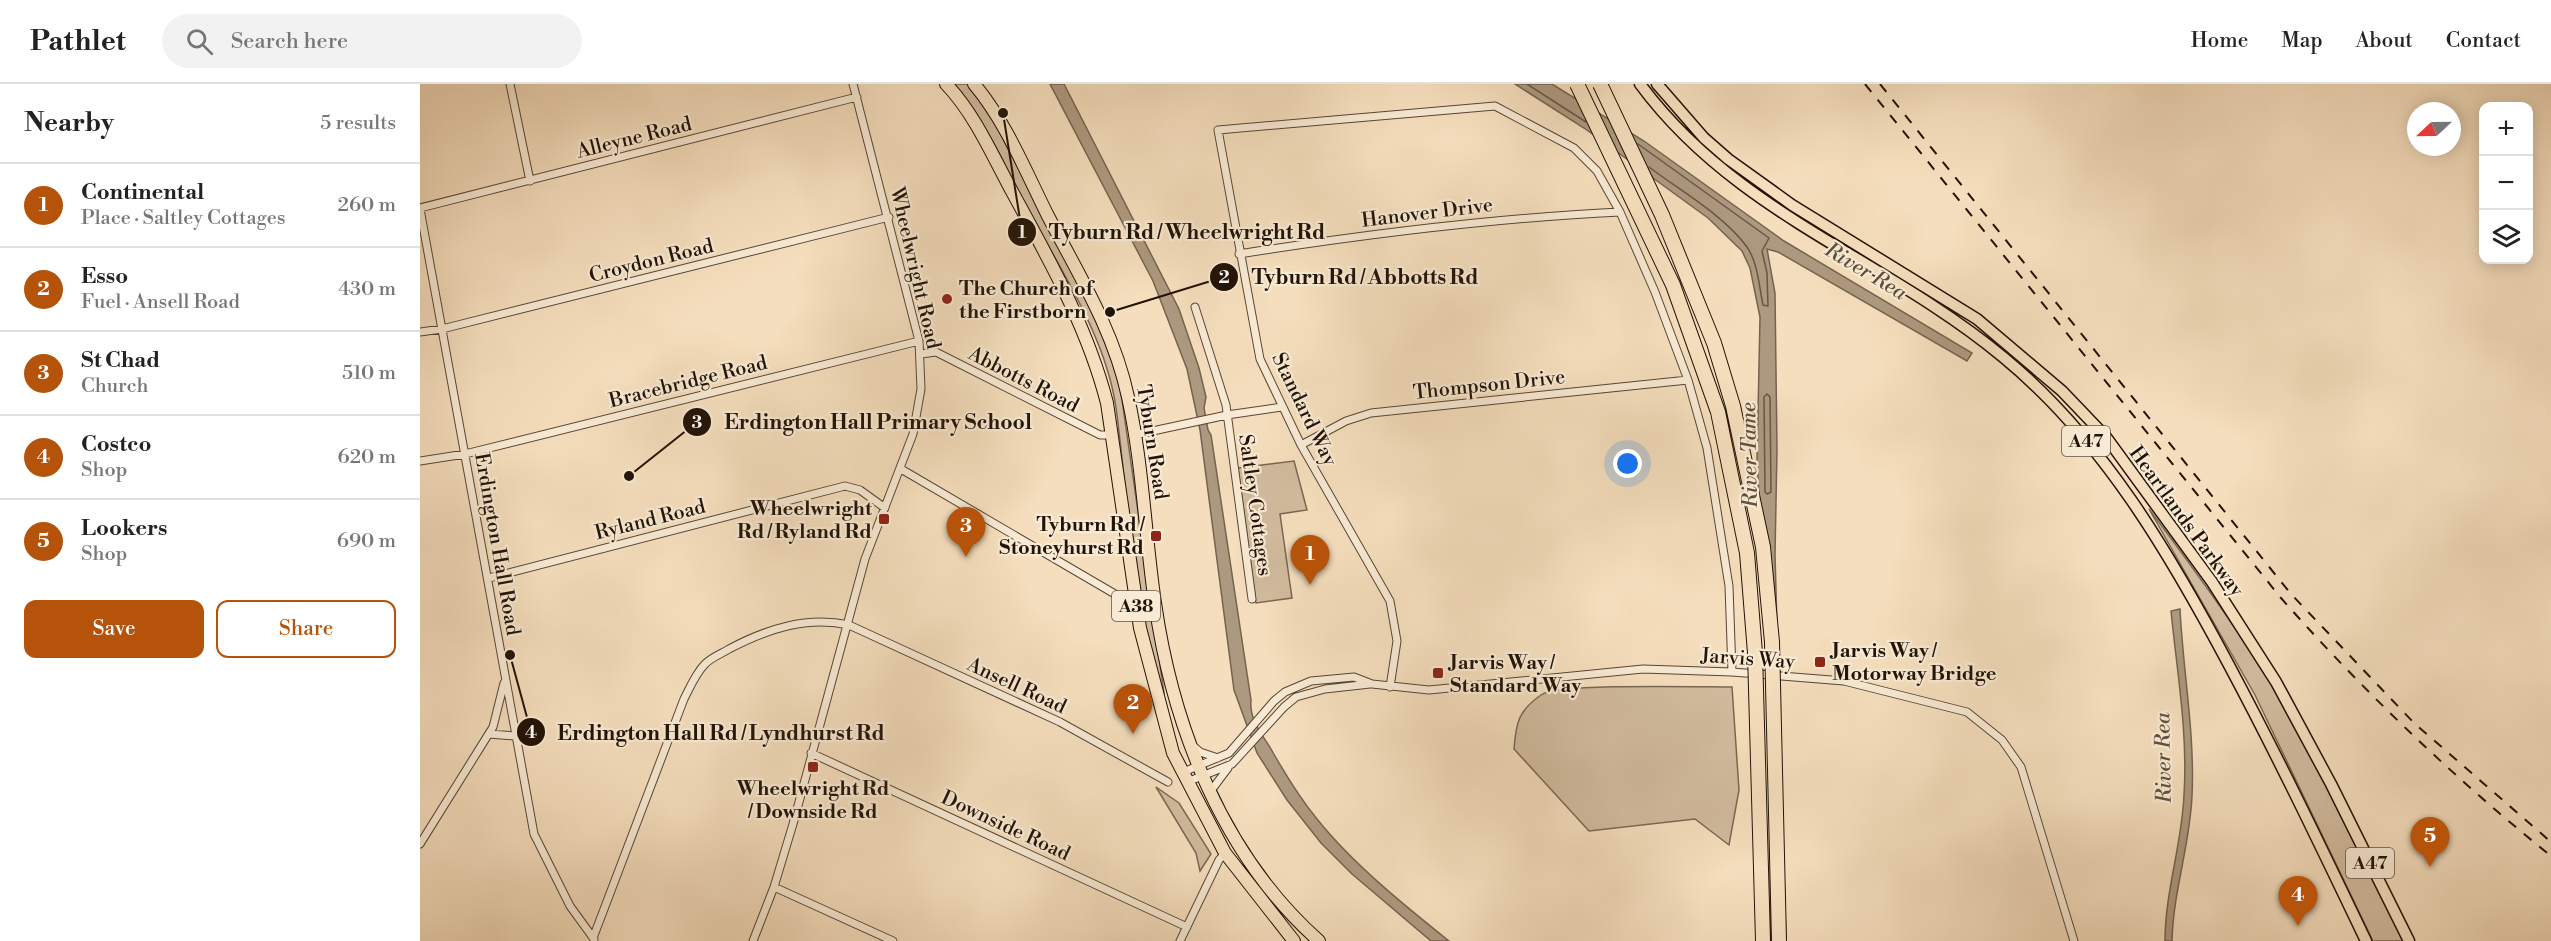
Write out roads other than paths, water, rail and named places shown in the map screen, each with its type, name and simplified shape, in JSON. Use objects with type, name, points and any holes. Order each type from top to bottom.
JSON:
[{"type":"highway","name":"Tyburn Road","points":[[946,84],[966,110],[994,158],[1079,320],[1099,370],[1112,435],[1135,596],[1152,681],[1166,733],[1184,777],[1225,853],[1293,941]]},
{"type":"highway","name":"Tyburn Road","points":[[974,84],[1022,163],[1100,312],[1123,379],[1134,435],[1155,603],[1164,654],[1186,739],[1210,792],[1266,883],[1300,924],[1319,941]]},
{"type":"highway","points":[[1577,84],[1673,285],[1720,423],[1748,553],[1755,653],[1763,941]]},
{"type":"highway","points":[[1600,84],[1662,215],[1714,343],[1733,406],[1761,536],[1772,642],[1779,941]]},
{"type":"main road","name":"Heartlands Parkway","points":[[1640,84],[1669,120],[1724,173],[1786,217],[1964,327],[2003,357],[2063,412],[2130,496],[2197,604],[2288,780],[2366,941]]},
{"type":"main road","name":"Heartlands Parkway","points":[[1657,84],[1704,138],[1736,165],[1792,205],[1977,319],[2062,392],[2106,437],[2212,582],[2276,682],[2331,784],[2409,941]]},
{"type":"street","points":[[510,84],[530,181]]},
{"type":"street","name":"Wheelwright Road","points":[[753,941],[774,887],[849,625],[865,560],[901,469],[917,414],[921,389],[919,341],[853,84]]},
{"type":"street","name":"Alleyne Road","points":[[420,208],[857,97]]},
{"type":"street","name":"Standard Way","points":[[1390,687],[1397,641],[1390,601],[1301,445],[1260,358],[1239,254],[1218,130],[1495,106],[1574,148],[1597,171],[1620,212]]},
{"type":"street","name":"Erdington Hall Road","points":[[420,208],[534,834],[570,906],[594,939]]},
{"type":"street","points":[[1620,212],[1656,292],[1688,380],[1707,448],[1729,585],[1732,672]]},
{"type":"street","name":"Hanover Drive","points":[[1239,254],[1512,218],[1620,212]]},
{"type":"street","name":"Croydon Road","points":[[420,332],[442,329],[889,217]]},
{"type":"street","name":"Saltley Cottages","points":[[1195,307],[1227,415],[1252,599]]},
{"type":"street","name":"Bracebridge Road","points":[[420,461],[465,454],[919,341]]},
{"type":"street","name":"Abbotts Road","points":[[921,354],[936,352],[1100,435],[1112,435]]},
{"type":"street","name":"Thompson Drive","points":[[1301,445],[1346,420],[1371,413],[1688,380]]},
{"type":"street","points":[[1227,415],[1282,406]]},
{"type":"street","name":"Saltley Cottages","points":[[1134,435],[1227,415]]},
{"type":"street","points":[[901,469],[1120,597],[1135,596]]},
{"type":"street","name":"Ryland Road","points":[[489,578],[845,486],[860,490],[885,508]]},
{"type":"street","name":"Ansell Road","points":[[594,939],[684,699],[704,665],[767,631],[811,621],[830,621],[849,625],[1060,722],[1168,782]]},
{"type":"street","name":"Jarvis Way","points":[[1200,771],[1239,744],[1263,714],[1285,692],[1311,681],[1354,677],[1372,684],[1429,690],[1643,669],[1732,672],[1844,681],[1967,712],[2002,740],[2021,767],[2074,941]]},
{"type":"street","points":[[420,844],[489,734],[505,679]]},
{"type":"street","name":"Jarvis Way","points":[[1232,764],[1296,697],[1325,689],[1372,684]]},
{"type":"street","points":[[489,734],[515,736]]},
{"type":"street","points":[[1186,739],[1200,752],[1218,758]]},
{"type":"street","name":"Downside Road","points":[[811,753],[1187,927]]},
{"type":"street","points":[[1184,777],[1232,764]]},
{"type":"street","points":[[1210,792],[1220,776],[1232,764]]},
{"type":"street","points":[[1180,941],[1219,860],[1225,853]]},
{"type":"street","points":[[774,887],[892,941]]},
{"type":"water","points":[[1050,84],[1064,84],[1179,309],[1199,368],[1206,397],[1204,408],[1211,435],[1252,714],[1257,726],[1310,811],[1346,852],[1449,941],[1431,941],[1352,874],[1321,843],[1287,800],[1257,753],[1234,690],[1200,430],[1187,369],[1153,281]]},
{"type":"water","points":[[1515,84],[1552,84],[1644,141],[1784,241],[1972,353],[1967,361],[1778,252],[1767,249],[1775,293],[1777,449],[1775,555],[1786,941],[1772,941],[1766,614],[1757,461],[1760,317],[1750,268],[1742,251],[1708,218],[1584,128]]},
{"type":"water","points":[[2180,609],[2192,749],[2192,796],[2175,905],[2172,941],[2165,941],[2184,795],[2183,726],[2171,611]]},
{"type":"railway","points":[[1865,84],[2281,598],[2312,633],[2445,765],[2551,856]]},
{"type":"railway","points":[[1880,84],[2291,594],[2414,723],[2551,842]]},
{"type":"place","name":"Tyburn Rd / Wheelwright Rd","points":[[1003,113]]},
{"type":"place","name":"The Church of the Firstborn","points":[[947,299]]},
{"type":"place","name":"Tyburn Rd / Abbotts Rd","points":[[1110,312]]},
{"type":"place","name":"Erdington Hall Primary School","points":[[629,476]]},
{"type":"place","name":"Wheelwright Rd / Ryland Rd","points":[[884,519]]},
{"type":"place","name":"Tyburn Rd / Stoneyhurst Rd","points":[[1156,536]]},
{"type":"place","name":"St Chad","points":[[966,557]]},
{"type":"place","name":"Continental","points":[[1310,585]]},
{"type":"place","name":"Erdington Hall Rd / Lyndhurst Rd","points":[[510,655]]},
{"type":"place","name":"Jarvis Way / Motorway Bridge","points":[[1820,662]]},
{"type":"place","name":"Jarvis Way / Standard Way","points":[[1438,673]]},
{"type":"place","name":"Esso","points":[[1133,734]]},
{"type":"place","name":"Wheelwright Rd / Downside Rd","points":[[813,767]]},
{"type":"place","name":"Lookers","points":[[2430,867]]},
{"type":"place","name":"Costco","points":[[2298,926]]},
{"type":"water label","name":"River Rea","points":[[1866,271]]},
{"type":"water label","name":"River Tame","points":[[1749,455]]},
{"type":"water label","name":"River Rea","points":[[2163,758]]}]
